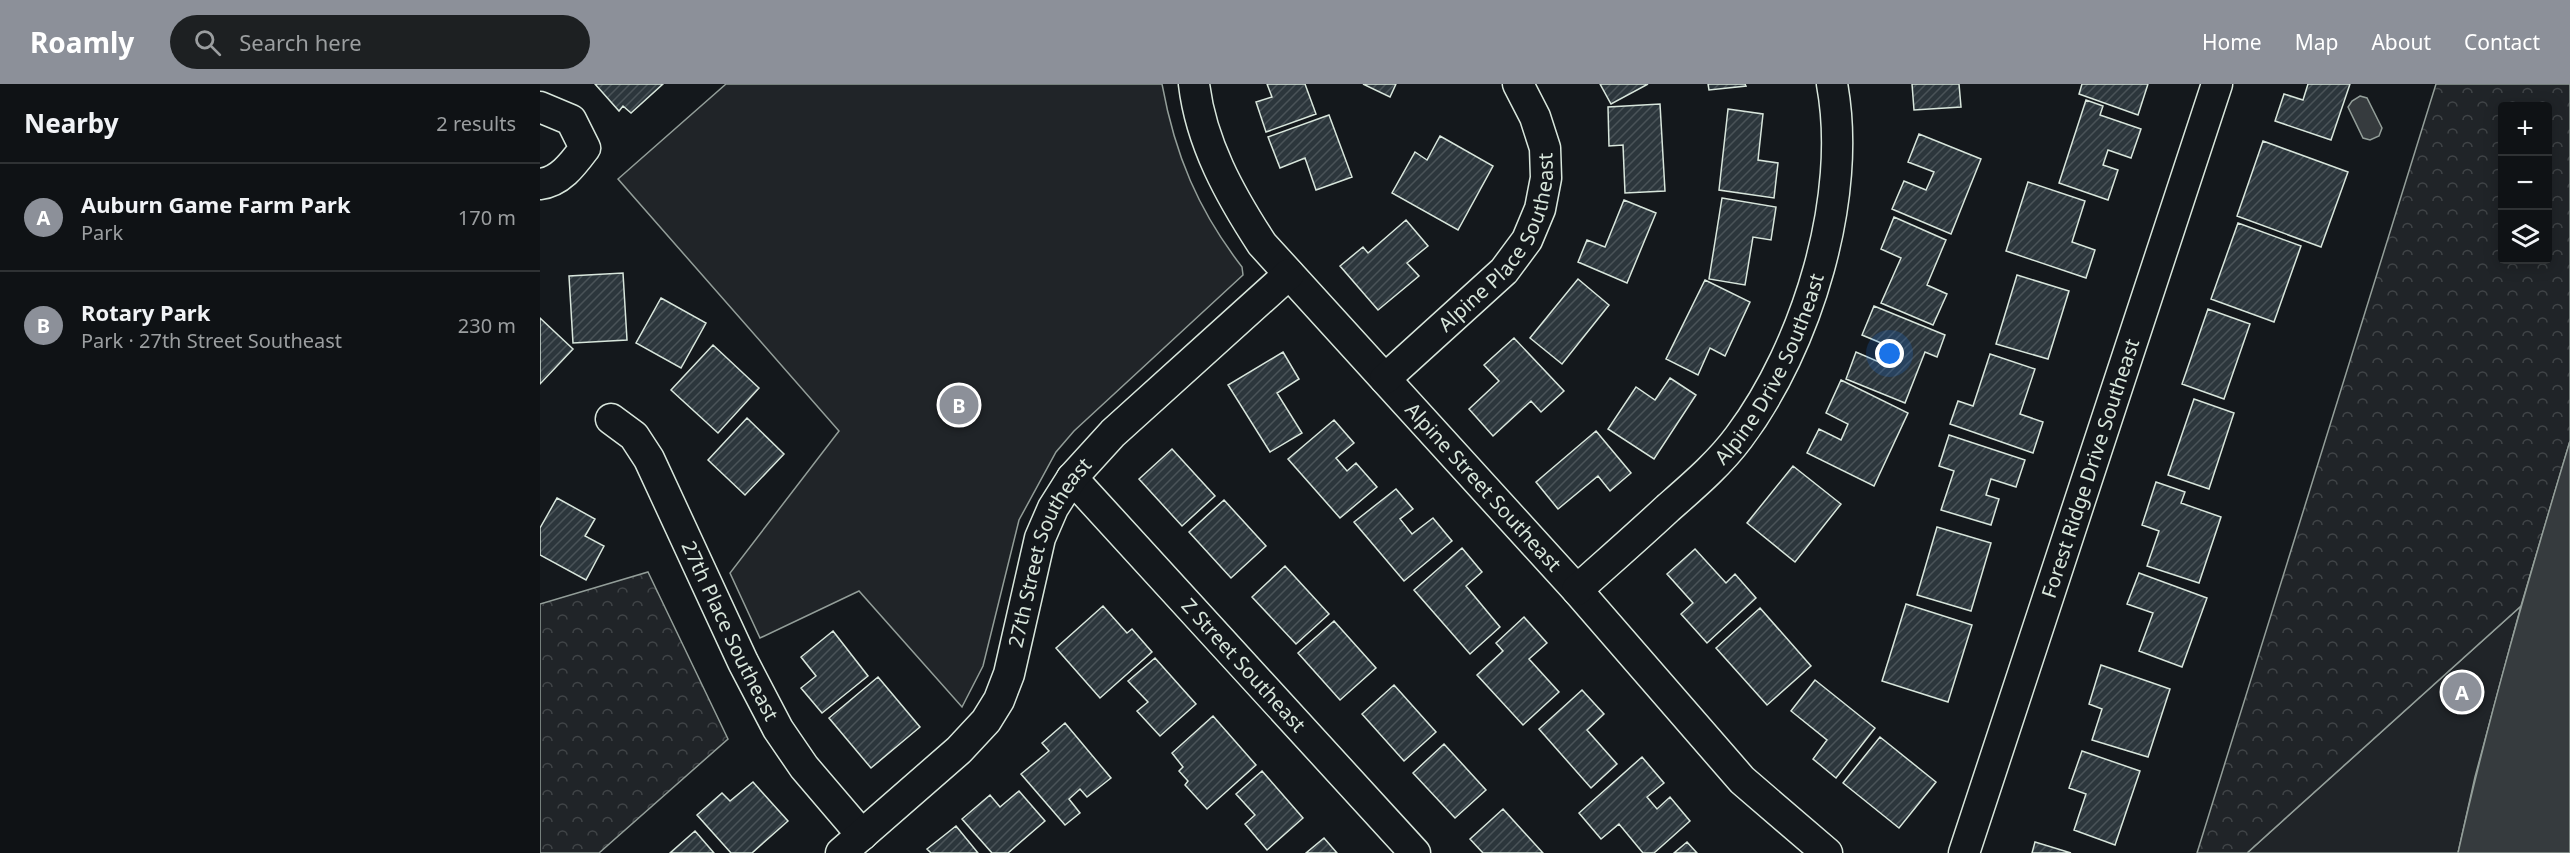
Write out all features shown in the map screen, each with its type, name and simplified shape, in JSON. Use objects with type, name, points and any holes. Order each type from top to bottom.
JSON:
[{"type":"street","name":"Alpine Street Southeast","points":[[1194,84],[1209,146],[1223,180],[1262,244],[1577,590],[1743,780],[1827,853]]},
{"type":"street","name":"Alpine Place Southeast","points":[[1385,379],[1504,271],[1527,240],[1540,209],[1546,178],[1545,148],[1535,117],[1518,84]]},
{"type":"street","name":"Alpine Drive Southeast","points":[[1577,590],[1710,471],[1740,437],[1777,375],[1805,310],[1827,241],[1836,166],[1832,84]]},
{"type":"street","name":"Forest Ridge Drive Southeast","points":[[1964,853],[2217,84]]},
{"type":"street","points":[[540,107],[571,120],[585,148],[569,169],[548,183],[540,184]]},
{"type":"street","name":"27th Street Southeast","points":[[851,844],[959,750],[986,721],[999,700],[1008,674],[1040,538],[1053,508],[1072,478],[1113,433],[1289,274]]},
{"type":"street","name":"27th Place Southeast","points":[[611,419],[633,436],[649,459],[743,662],[778,729],[851,844]]},
{"type":"street","name":"Z Street Southeast","points":[[1072,478],[1415,853]]},
{"type":"green space","points":[[726,84],[1162,84],[1174,135],[1190,181],[1226,246],[1242,267],[1243,275],[1074,431],[1056,452],[1019,520],[983,666],[962,707],[859,591],[760,638],[730,573],[839,431],[618,179]]},
{"type":"green space","points":[[2436,84],[2570,84],[2570,441],[2521,606],[2247,853],[2197,853]]},
{"type":"green space","points":[[648,572],[728,739],[599,853],[540,853],[540,604]]},
{"type":"green space","points":[[2521,606],[2475,777],[2458,853],[2247,853]]},
{"type":"shaded area","points":[[2360,96],[2367,98],[2382,128],[2379,136],[2370,140],[2363,138],[2348,107]]},
{"type":"shaded area","points":[[2570,441],[2570,853],[2458,853],[2510,646]]},
{"type":"building","points":[[595,84],[663,84],[631,113],[623,106],[619,111]]},
{"type":"building","points":[[1267,84],[1305,84],[1316,114],[1266,132],[1256,102],[1272,97]]},
{"type":"building","points":[[1363,84],[1396,84],[1390,97]]},
{"type":"building","points":[[1600,84],[1648,84],[1611,104]]},
{"type":"building","points":[[1708,84],[1745,84],[1746,86],[1709,90]]},
{"type":"building","points":[[1912,84],[1959,84],[1961,107],[1914,110]]},
{"type":"building","points":[[2082,84],[2148,84],[2138,115],[2079,94]]},
{"type":"building","points":[[2308,84],[2350,84],[2331,140],[2275,121],[2284,94],[2303,100]]},
{"type":"building","points":[[2086,100],[2103,106],[2100,115],[2141,129],[2131,158],[2108,150],[2103,165],[2118,170],[2108,200],[2059,183]]},
{"type":"building","points":[[1660,104],[1665,191],[1625,193],[1623,145],[1609,146],[1608,107]]},
{"type":"building","points":[[1728,109],[1763,114],[1758,160],[1778,163],[1774,198],[1719,190]]},
{"type":"building","points":[[1329,115],[1352,177],[1316,190],[1305,158],[1280,168],[1268,137]]},
{"type":"building","points":[[1919,134],[1981,159],[1951,234],[1892,209],[1904,181],[1926,190],[1934,172],[1908,162]]},
{"type":"building","points":[[1440,136],[1493,166],[1458,230],[1392,193],[1415,152],[1427,160]]},
{"type":"building","points":[[2263,141],[2348,172],[2321,247],[2237,216]]},
{"type":"building","points":[[2028,182],[2085,201],[2072,242],[2095,250],[2086,278],[2006,251]]},
{"type":"building","points":[[1722,198],[1776,207],[1771,240],[1753,237],[1745,285],[1709,279]]},
{"type":"building","points":[[1624,200],[1656,213],[1627,283],[1578,262],[1587,240],[1605,247]]},
{"type":"building","points":[[1894,217],[1946,240],[1927,285],[1947,294],[1933,325],[1881,303],[1901,258],[1881,249]]},
{"type":"building","points":[[1406,220],[1428,246],[1407,263],[1419,276],[1378,310],[1340,266],[1363,247],[1368,253]]},
{"type":"building","points":[[2238,223],[2301,246],[2274,322],[2211,299]]},
{"type":"building","points":[[623,273],[627,340],[573,343],[569,276]]},
{"type":"building","points":[[2017,275],[2069,291],[2048,359],[1996,344]]},
{"type":"building","points":[[1578,279],[1609,305],[1562,364],[1530,338]]},
{"type":"building","points":[[1705,280],[1750,302],[1725,356],[1710,348],[1698,375],[1666,359]]},
{"type":"building","points":[[661,298],[706,323],[681,368],[636,343]]},
{"type":"building","points":[[1874,306],[1945,335],[1937,357],[1925,352],[1905,403],[1846,379],[1856,352],[1879,362],[1886,345],[1862,335]]},
{"type":"building","points":[[2208,309],[2250,324],[2224,399],[2182,384]]},
{"type":"building","points":[[540,318],[573,349],[540,384]]},
{"type":"building","points":[[1514,338],[1564,391],[1541,412],[1531,401],[1493,436],[1469,409],[1499,381],[1484,365]]},
{"type":"building","points":[[713,345],[759,388],[718,433],[671,390]]},
{"type":"building","points":[[1283,352],[1299,379],[1277,393],[1302,433],[1270,452],[1228,385]]},
{"type":"building","points":[[1990,354],[2035,369],[2020,414],[2043,422],[2033,453],[1950,424],[1958,401],[1973,406]]},
{"type":"building","points":[[1670,378],[1696,395],[1654,459],[1608,429],[1636,387],[1655,400]]},
{"type":"building","points":[[1841,380],[1908,413],[1874,486],[1807,453],[1819,429],[1841,440],[1848,424],[1826,413]]},
{"type":"building","points":[[2194,399],[2234,413],[2209,489],[2168,475]]},
{"type":"building","points":[[747,418],[784,454],[745,495],[708,460]]},
{"type":"building","points":[[1334,420],[1354,443],[1336,458],[1347,471],[1356,463],[1377,487],[1340,518],[1288,459]]},
{"type":"building","points":[[1596,431],[1631,473],[1610,491],[1598,476],[1558,509],[1536,482]]},
{"type":"building","points":[[1949,435],[2025,460],[2016,487],[1991,479],[1986,495],[1999,499],[1991,525],[1941,510],[1954,471],[1939,466]]},
{"type":"building","points":[[1172,449],[1215,496],[1182,526],[1139,479]]},
{"type":"building","points":[[1793,466],[1841,504],[1795,562],[1747,523]]},
{"type":"building","points":[[2156,482],[2185,492],[2181,503],[2221,517],[2199,583],[2147,566],[2159,531],[2142,525]]},
{"type":"building","points":[[1396,489],[1413,509],[1400,519],[1412,534],[1433,518],[1452,541],[1404,581],[1354,522]]},
{"type":"building","points":[[557,498],[595,519],[585,536],[604,546],[586,580],[540,555],[540,528]]},
{"type":"building","points":[[1224,500],[1266,546],[1231,578],[1189,532]]},
{"type":"building","points":[[1937,527],[1991,543],[1971,611],[1917,595]]},
{"type":"building","points":[[1462,548],[1482,572],[1466,586],[1500,627],[1470,654],[1414,590]]},
{"type":"building","points":[[1695,549],[1726,583],[1735,574],[1756,598],[1707,643],[1681,614],[1693,603],[1667,574]]},
{"type":"building","points":[[1285,566],[1329,614],[1296,644],[1252,597]]},
{"type":"building","points":[[2139,573],[2207,598],[2182,667],[2139,651],[2153,613],[2127,604]]},
{"type":"building","points":[[1906,604],[1972,625],[1948,702],[1882,681]]},
{"type":"building","points":[[1103,606],[1127,633],[1132,629],[1152,652],[1100,698],[1056,648]]},
{"type":"building","points":[[1760,608],[1811,666],[1767,705],[1716,648]]},
{"type":"building","points":[[1524,617],[1547,643],[1529,659],[1559,692],[1523,725],[1477,675],[1503,651],[1496,643]]},
{"type":"building","points":[[1334,621],[1376,668],[1340,700],[1298,653]]},
{"type":"building","points":[[833,631],[868,676],[822,713],[801,688],[816,676],[801,657]]},
{"type":"building","points":[[1155,658],[1196,704],[1160,736],[1137,711],[1148,702],[1128,681]]},
{"type":"building","points":[[2101,665],[2170,689],[2148,757],[2092,740],[2102,709],[2089,704]]},
{"type":"building","points":[[878,677],[920,727],[871,768],[829,718]]},
{"type":"building","points":[[1815,680],[1875,728],[1836,778],[1813,759],[1827,740],[1791,711]]},
{"type":"building","points":[[1394,685],[1436,732],[1404,761],[1362,714]]},
{"type":"building","points":[[1582,690],[1604,714],[1587,730],[1617,764],[1591,788],[1539,729]]},
{"type":"building","points":[[1213,716],[1256,765],[1207,809],[1185,785],[1188,781],[1179,771],[1183,767],[1172,753]]},
{"type":"building","points":[[1065,723],[1111,778],[1087,797],[1080,789],[1069,799],[1080,813],[1065,825],[1021,774],[1049,751],[1042,743]]},
{"type":"building","points":[[1880,737],[1936,782],[1899,828],[1843,783]]},
{"type":"building","points":[[1444,744],[1486,790],[1455,818],[1413,773]]},
{"type":"building","points":[[2082,751],[2140,771],[2115,845],[2074,830],[2086,794],[2069,788]]},
{"type":"building","points":[[1642,757],[1664,783],[1647,797],[1657,809],[1670,797],[1690,821],[1654,853],[1643,853],[1619,824],[1601,839],[1579,813]]},
{"type":"building","points":[[1262,771],[1303,818],[1267,850],[1245,824],[1255,815],[1236,794]]},
{"type":"building","points":[[753,782],[788,821],[752,853],[731,853],[697,815],[722,793],[730,801]]},
{"type":"building","points":[[1019,791],[1045,821],[1008,853],[992,853],[962,819],[990,795],[1000,807]]},
{"type":"building","points":[[1503,809],[1543,853],[1483,853],[1470,839]]},
{"type":"building","points":[[956,826],[978,853],[931,853],[927,849]]},
{"type":"building","points":[[695,831],[714,853],[670,853]]},
{"type":"building","points":[[1324,838],[1337,853],[1306,853]]},
{"type":"building","points":[[1687,842],[1697,853],[1674,853]]},
{"type":"building","points":[[2035,842],[2071,853],[2032,853]]},
{"type":"place","name":"Rotary Park","points":[[959,405]]},
{"type":"place","name":"Auburn Game Farm Park","points":[[2462,692]]}]
